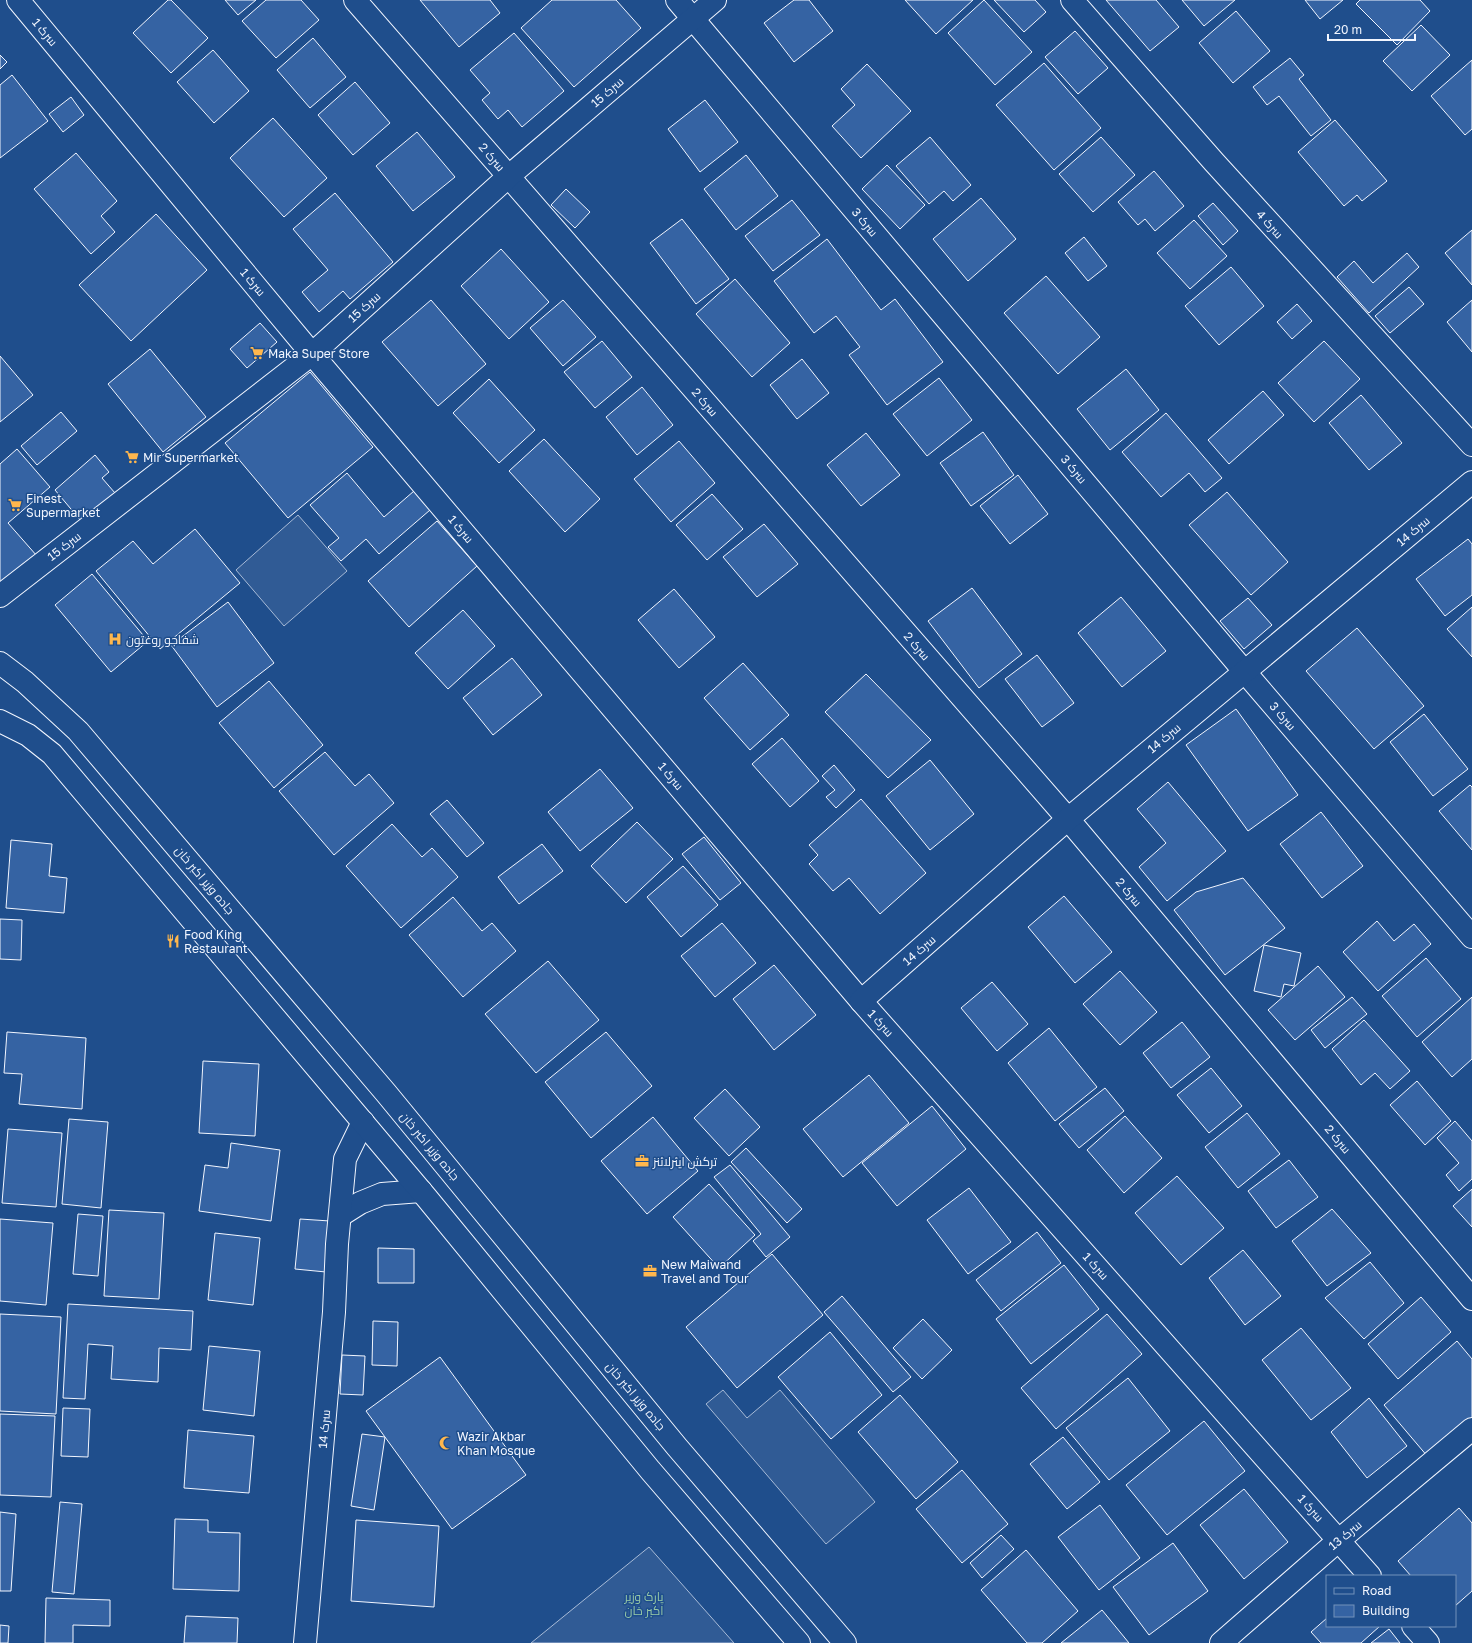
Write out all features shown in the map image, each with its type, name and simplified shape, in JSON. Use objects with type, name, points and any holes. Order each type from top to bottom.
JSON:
[{"type":"street","name":"سرک 1","points":[[18,0],[312,354],[861,1001],[1369,1575]]},
{"type":"street","name":"سرک 2","points":[[355,0],[1068,819],[1472,1299]]},
{"type":"street","name":"سرک 3","points":[[677,0],[1244,671],[1472,937]]},
{"type":"street","name":"سرک 15","points":[[0,596],[312,354],[508,176],[715,0]]},
{"type":"street","name":"سرک 4","points":[[1072,0],[1219,168],[1472,445]]},
{"type":"street","name":"سرک 14","points":[[861,1001],[1068,819],[1472,482]]},
{"type":"street","name":"جاده وزیر اکبر خان","points":[[0,663],[25,682],[78,730],[381,1087],[678,1447],[845,1643]]},
{"type":"street","points":[[0,721],[28,735],[52,754],[421,1191],[650,1470],[799,1643]]},
{"type":"street","name":"سرک 14","points":[[305,1643],[334,1312],[337,1244],[345,1159],[363,1122]]},
{"type":"street","points":[[341,1214],[360,1203],[382,1194],[421,1191]]},
{"type":"street","name":"سرک 13","points":[[1221,1643],[1339,1540],[1472,1429]]},
{"type":"street","points":[[1414,1627],[1428,1643]]},
{"type":"shaded area","points":[[298,515],[347,571],[284,626],[236,570]]},
{"type":"shaded area","points":[[723,1390],[747,1418],[780,1390],[875,1502],[826,1544],[706,1404]]},
{"type":"shaded area","name":"پارک وزیر اکبر خان","points":[[649,1547],[734,1643],[531,1643]]},
{"type":"building","points":[[168,0],[171,0],[208,38],[171,73],[133,33]]},
{"type":"building","points":[[225,0],[256,0],[238,15]]},
{"type":"building","points":[[266,0],[301,0],[319,20],[276,58],[242,21]]},
{"type":"building","points":[[420,0],[490,0],[500,13],[459,47]]},
{"type":"building","points":[[552,0],[616,0],[641,28],[574,87],[521,28]]},
{"type":"building","points":[[794,0],[809,0],[833,31],[794,62],[764,23]]},
{"type":"building","points":[[905,0],[973,0],[936,34]]},
{"type":"building","points":[[984,0],[1032,52],[995,85],[948,33]]},
{"type":"building","points":[[994,0],[1035,0],[1046,12],[1024,32]]},
{"type":"building","points":[[1106,0],[1156,0],[1179,27],[1150,51]]},
{"type":"building","points":[[1182,0],[1235,0],[1204,26]]},
{"type":"building","points":[[1305,0],[1343,0],[1320,19]]},
{"type":"building","points":[[1360,0],[1420,0],[1430,11],[1397,45],[1356,4]]},
{"type":"building","points":[[1236,11],[1270,51],[1233,83],[1199,43]]},
{"type":"building","points":[[1421,25],[1450,55],[1412,91],[1383,61]]},
{"type":"building","points":[[1075,31],[1108,68],[1078,94],[1045,57]]},
{"type":"building","points":[[514,33],[564,91],[522,127],[508,110],[498,119],[482,100],[490,93],[470,70]]},
{"type":"building","points":[[313,38],[346,77],[310,108],[277,70]]},
{"type":"building","points":[[213,50],[249,91],[214,123],[177,82]]},
{"type":"building","points":[[0,55],[7,62],[0,69]]},
{"type":"building","points":[[1290,58],[1304,75],[1299,79],[1331,120],[1311,136],[1279,96],[1267,105],[1253,87]]},
{"type":"building","points":[[1472,60],[1472,129],[1465,135],[1431,96]]},
{"type":"building","points":[[1044,63],[1101,128],[1054,170],[996,105]]},
{"type":"building","points":[[867,64],[911,111],[861,158],[832,126],[855,105],[841,89]]},
{"type":"building","points":[[12,75],[48,121],[0,158],[0,85]]},
{"type":"building","points":[[355,82],[390,123],[353,155],[318,115]]},
{"type":"building","points":[[71,97],[84,115],[63,132],[49,114]]},
{"type":"building","points":[[705,100],[738,142],[700,172],[668,129]]},
{"type":"building","points":[[273,118],[327,178],[284,217],[230,158]]},
{"type":"building","points":[[1335,120],[1387,181],[1362,201],[1357,195],[1344,206],[1298,152]]},
{"type":"building","points":[[417,132],[455,177],[413,211],[376,166]]},
{"type":"building","points":[[930,137],[971,185],[953,201],[944,191],[929,204],[896,166]]},
{"type":"building","points":[[1101,137],[1135,175],[1093,212],[1059,174]]},
{"type":"building","points":[[76,153],[117,201],[101,216],[115,232],[91,254],[34,189]]},
{"type":"building","points":[[746,155],[778,196],[736,230],[704,189]]},
{"type":"building","points":[[887,165],[925,205],[900,229],[862,189]]},
{"type":"building","points":[[1154,171],[1184,206],[1155,231],[1145,219],[1138,225],[1118,202]]},
{"type":"building","points":[[566,189],[590,212],[575,228],[551,205]]},
{"type":"building","points":[[335,193],[393,262],[350,299],[343,291],[319,312],[302,292],[328,270],[293,229]]},
{"type":"building","points":[[981,198],[1016,239],[968,281],[933,239]]},
{"type":"building","points":[[792,200],[820,235],[773,271],[745,236]]},
{"type":"building","points":[[1213,203],[1238,231],[1223,245],[1198,216]]},
{"type":"building","points":[[156,214],[207,270],[131,341],[79,285]]},
{"type":"building","points":[[682,219],[729,279],[696,304],[650,243]]},
{"type":"building","points":[[1194,220],[1227,256],[1190,289],[1157,253]]},
{"type":"building","points":[[1472,230],[1472,285],[1445,253]]},
{"type":"building","points":[[1084,237],[1107,266],[1088,281],[1065,253]]},
{"type":"building","points":[[827,239],[881,310],[895,299],[943,362],[887,405],[849,355],[860,347],[836,316],[814,333],[774,281]]},
{"type":"building","points":[[501,249],[549,302],[509,339],[461,286]]},
{"type":"building","points":[[1407,253],[1419,267],[1369,313],[1337,277],[1354,261],[1373,283]]},
{"type":"building","points":[[1231,267],[1264,306],[1219,345],[1185,306]]},
{"type":"building","points":[[1046,276],[1100,337],[1058,374],[1004,313]]},
{"type":"building","points":[[735,279],[790,343],[752,377],[696,314]]},
{"type":"building","points":[[1409,287],[1424,304],[1390,333],[1375,316]]},
{"type":"building","points":[[431,300],[486,364],[438,406],[382,342]]},
{"type":"building","points":[[563,300],[596,337],[563,366],[530,328]]},
{"type":"building","points":[[1472,300],[1472,352],[1447,322]]},
{"type":"building","points":[[1297,304],[1312,321],[1292,339],[1277,322]]},
{"type":"building","points":[[260,323],[277,342],[247,368],[230,349]]},
{"type":"building","points":[[602,341],[632,377],[595,408],[564,372]]},
{"type":"building","points":[[1324,341],[1360,379],[1314,422],[1278,383]]},
{"type":"building","points":[[150,349],[206,417],[163,452],[108,384]]},
{"type":"building","points":[[0,356],[33,395],[0,422]]},
{"type":"building","points":[[802,359],[829,393],[797,419],[770,385]]},
{"type":"building","points":[[1126,369],[1159,410],[1110,450],[1077,409]]},
{"type":"building","points":[[310,372],[373,447],[288,518],[225,443]]},
{"type":"building","points":[[939,378],[972,420],[927,456],[893,414]]},
{"type":"building","points":[[489,379],[535,430],[499,463],[453,413]]},
{"type":"building","points":[[642,387],[673,425],[637,455],[606,417]]},
{"type":"building","points":[[1263,391],[1284,415],[1229,464],[1208,440]]},
{"type":"building","points":[[1361,395],[1402,443],[1369,470],[1329,423]]},
{"type":"building","points":[[61,412],[77,431],[37,465],[21,446]]},
{"type":"building","points":[[1166,413],[1222,478],[1205,492],[1189,473],[1161,497],[1122,452]]},
{"type":"building","points":[[983,432],[1014,475],[971,506],[940,463]]},
{"type":"building","points":[[866,433],[900,475],[861,506],[827,465]]},
{"type":"building","points":[[544,439],[600,499],[565,532],[509,471]]},
{"type":"building","points":[[679,441],[715,483],[671,522],[634,479]]},
{"type":"building","name":"Finest Supermarket","points":[[17,449],[50,487],[8,523],[37,556],[0,588],[0,464]]},
{"type":"building","points":[[95,455],[109,472],[102,478],[115,493],[81,521],[55,490]]},
{"type":"building","points":[[347,473],[384,517],[414,491],[430,510],[379,554],[366,539],[341,561],[328,547],[339,538],[310,505]]},
{"type":"building","points":[[1018,475],[1048,514],[1010,544],[980,506]]},
{"type":"building","points":[[1227,492],[1288,562],[1251,595],[1189,525]]},
{"type":"building","points":[[712,494],[743,529],[707,560],[676,525]]},
{"type":"building","points":[[437,521],[477,566],[409,627],[368,581]]},
{"type":"building","points":[[764,524],[798,564],[757,597],[723,557]]},
{"type":"building","points":[[195,529],[240,583],[160,649],[96,571],[133,541],[153,564]]},
{"type":"building","points":[[1468,539],[1472,544],[1472,595],[1445,616],[1416,579]]},
{"type":"building","points":[[92,574],[148,641],[111,672],[55,605]]},
{"type":"building","points":[[972,588],[1022,654],[979,688],[928,621]]},
{"type":"building","points":[[674,589],[715,637],[679,668],[638,620]]},
{"type":"building","points":[[1121,597],[1166,651],[1122,687],[1078,633]]},
{"type":"building","points":[[1248,598],[1272,625],[1244,649],[1220,621]]},
{"type":"building","points":[[228,602],[274,663],[217,707],[171,645]]},
{"type":"building","points":[[1472,607],[1472,657],[1447,629]]},
{"type":"building","points":[[463,610],[495,646],[448,689],[415,653]]},
{"type":"building","points":[[1357,628],[1424,706],[1374,749],[1306,671]]},
{"type":"building","points":[[1037,655],[1074,703],[1042,727],[1005,679]]},
{"type":"building","points":[[512,658],[542,695],[493,735],[463,698]]},
{"type":"building","points":[[743,663],[789,715],[750,750],[704,698]]},
{"type":"building","points":[[866,674],[931,740],[888,778],[825,712]]},
{"type":"building","points":[[269,681],[323,745],[274,788],[219,723]]},
{"type":"building","points":[[1236,709],[1298,795],[1248,831],[1186,745]]},
{"type":"building","points":[[1424,714],[1468,769],[1433,796],[1390,742]]},
{"type":"building","points":[[782,738],[819,781],[790,807],[752,764]]},
{"type":"building","points":[[325,752],[355,786],[369,774],[394,803],[334,855],[279,791]]},
{"type":"building","points":[[930,760],[974,814],[930,850],[886,796]]},
{"type":"building","points":[[834,765],[855,790],[836,808],[826,797],[835,790],[822,776]]},
{"type":"building","points":[[600,769],[633,808],[580,851],[548,812]]},
{"type":"building","points":[[1168,782],[1226,851],[1167,901],[1139,867],[1166,843],[1137,809]]},
{"type":"building","points":[[1470,785],[1472,787],[1472,850],[1439,811]]},
{"type":"building","points":[[861,799],[926,873],[880,914],[849,878],[833,891],[809,864],[818,855],[809,845]]},
{"type":"building","points":[[447,800],[484,843],[467,857],[430,814]]},
{"type":"building","points":[[1321,812],[1363,866],[1322,898],[1280,844]]},
{"type":"building","points":[[637,822],[673,859],[626,903],[591,866]]},
{"type":"building","points":[[392,824],[422,857],[432,848],[458,877],[401,928],[346,866]]},
{"type":"building","points":[[704,837],[741,883],[720,900],[682,854]]},
{"type":"building","points":[[11,840],[52,844],[49,876],[67,878],[64,913],[6,908]]},
{"type":"building","points":[[542,844],[563,871],[519,904],[498,877]]},
{"type":"building","points":[[683,866],[718,905],[681,937],[647,897]]},
{"type":"building","points":[[1243,878],[1285,928],[1225,975],[1174,910],[1196,892]]},
{"type":"building","points":[[1064,896],[1112,952],[1075,983],[1028,927]]},
{"type":"building","points":[[453,897],[482,931],[492,923],[516,951],[463,997],[409,935]]},
{"type":"building","points":[[0,919],[22,920],[21,960],[0,959]]},
{"type":"building","points":[[1377,921],[1394,941],[1414,924],[1431,944],[1378,991],[1343,952]]},
{"type":"building","points":[[722,923],[756,963],[715,997],[681,956]]},
{"type":"building","points":[[1264,945],[1301,953],[1294,986],[1284,984],[1281,997],[1254,991]]},
{"type":"building","points":[[1426,958],[1461,999],[1417,1037],[1382,996]]},
{"type":"building","points":[[548,961],[599,1020],[536,1073],[485,1014]]},
{"type":"building","points":[[774,965],[816,1015],[774,1050],[733,999]]},
{"type":"building","points":[[1318,966],[1345,997],[1295,1040],[1268,1010]]},
{"type":"building","points":[[1120,971],[1157,1012],[1120,1045],[1083,1004]]},
{"type":"building","points":[[992,982],[1028,1024],[997,1051],[961,1008]]},
{"type":"building","points":[[1352,997],[1367,1014],[1325,1048],[1311,1030]]},
{"type":"building","points":[[1472,997],[1472,1059],[1452,1077],[1422,1042]]},
{"type":"building","points":[[1364,1020],[1410,1071],[1390,1089],[1375,1073],[1361,1085],[1332,1049]]},
{"type":"building","points":[[1182,1022],[1210,1057],[1171,1088],[1143,1053]]},
{"type":"building","points":[[1049,1028],[1097,1087],[1055,1121],[1008,1063]]},
{"type":"building","points":[[7,1032],[86,1038],[82,1109],[19,1104],[22,1074],[4,1073]]},
{"type":"building","points":[[606,1032],[652,1086],[591,1138],[545,1082]]},
{"type":"building","points":[[203,1061],[259,1064],[255,1136],[199,1133]]},
{"type":"building","points":[[1211,1068],[1242,1106],[1209,1133],[1177,1095]]},
{"type":"building","points":[[869,1075],[909,1123],[843,1177],[803,1129]]},
{"type":"building","points":[[1417,1081],[1451,1121],[1425,1145],[1390,1105]]},
{"type":"building","points":[[1105,1088],[1124,1111],[1079,1148],[1059,1124]]},
{"type":"building","points":[[725,1089],[760,1127],[729,1156],[694,1118]]},
{"type":"building","points":[[932,1106],[966,1149],[897,1206],[862,1163]]},
{"type":"building","points":[[1247,1113],[1280,1154],[1238,1188],[1205,1147]]},
{"type":"building","points":[[1125,1116],[1162,1158],[1124,1193],[1087,1150]]},
{"type":"building","points":[[653,1117],[698,1171],[647,1214],[601,1161]]},
{"type":"building","points":[[69,1119],[108,1122],[101,1208],[62,1204]]},
{"type":"building","points":[[1455,1121],[1472,1141],[1472,1179],[1459,1191],[1446,1175],[1459,1163],[1437,1138]]},
{"type":"building","points":[[8,1129],[62,1133],[56,1207],[2,1203]]},
{"type":"building","points":[[231,1143],[280,1150],[271,1221],[199,1211],[205,1165],[228,1168]]},
{"type":"building","points":[[746,1148],[802,1209],[787,1223],[731,1162]]},
{"type":"building","points":[[1289,1160],[1318,1197],[1276,1228],[1248,1191]]},
{"type":"building","points":[[730,1165],[790,1237],[766,1257],[753,1241],[761,1234],[714,1177]]},
{"type":"building","points":[[1177,1176],[1224,1228],[1181,1265],[1135,1213]]},
{"type":"building","points":[[709,1184],[755,1235],[719,1268],[673,1217]]},
{"type":"building","points":[[969,1188],[1011,1242],[968,1274],[927,1220]]},
{"type":"building","points":[[1472,1189],[1472,1227],[1453,1206]]},
{"type":"building","points":[[1332,1209],[1371,1253],[1327,1286],[1292,1241]]},
{"type":"building","points":[[109,1210],[164,1213],[159,1299],[104,1296]]},
{"type":"building","points":[[78,1214],[103,1216],[98,1276],[73,1274]]},
{"type":"building","points":[[0,1219],[53,1223],[46,1305],[0,1301]]},
{"type":"building","points":[[300,1219],[330,1221],[326,1272],[295,1269]]},
{"type":"building","points":[[1037,1232],[1061,1263],[1001,1311],[976,1280]]},
{"type":"building","points":[[215,1233],[260,1238],[253,1305],[208,1300]]},
{"type":"building","points":[[378,1248],[414,1249],[414,1283],[378,1283]]},
{"type":"building","points":[[1243,1250],[1281,1296],[1245,1325],[1209,1278]]},
{"type":"building","points":[[772,1254],[823,1315],[737,1388],[686,1327]]},
{"type":"building","points":[[1370,1262],[1404,1303],[1364,1339],[1325,1298]]},
{"type":"building","points":[[1064,1265],[1099,1309],[1031,1364],[996,1319]]},
{"type":"building","points":[[842,1296],[911,1377],[893,1392],[824,1312]]},
{"type":"building","points":[[1421,1297],[1451,1332],[1398,1379],[1368,1344]]},
{"type":"building","points":[[68,1304],[193,1311],[191,1350],[159,1348],[158,1382],[111,1379],[113,1346],[88,1344],[85,1399],[63,1398]]},
{"type":"building","points":[[0,1314],[61,1317],[56,1414],[0,1411]]},
{"type":"building","points":[[1107,1314],[1142,1354],[1056,1429],[1021,1388]]},
{"type":"building","points":[[923,1319],[952,1350],[922,1379],[893,1348]]},
{"type":"building","points":[[373,1321],[398,1322],[397,1366],[372,1365]]},
{"type":"building","points":[[1301,1328],[1351,1388],[1311,1420],[1262,1360]]},
{"type":"building","points":[[830,1332],[882,1395],[831,1439],[778,1377]]},
{"type":"building","points":[[1457,1341],[1472,1359],[1472,1418],[1428,1457],[1384,1405]]},
{"type":"building","points":[[209,1346],[260,1351],[254,1416],[203,1410]]},
{"type":"building","points":[[342,1355],[365,1356],[363,1395],[340,1394]]},
{"type":"building","name":"Wazir Akbar Khan Mosque","points":[[440,1357],[526,1475],[452,1529],[366,1411]]},
{"type":"building","points":[[1128,1378],[1170,1431],[1109,1480],[1066,1428]]},
{"type":"building","points":[[900,1395],[958,1462],[916,1499],[858,1432]]},
{"type":"building","points":[[1369,1398],[1407,1446],[1367,1478],[1331,1432]]},
{"type":"building","points":[[63,1408],[90,1409],[88,1457],[61,1456]]},
{"type":"building","points":[[0,1414],[55,1416],[51,1497],[0,1495]]},
{"type":"building","points":[[1204,1421],[1245,1471],[1167,1535],[1126,1485]]},
{"type":"building","points":[[188,1430],[254,1436],[249,1493],[184,1488]]},
{"type":"building","points":[[362,1434],[385,1437],[374,1510],[351,1506]]},
{"type":"building","points":[[1063,1437],[1100,1482],[1067,1509],[1030,1464]]},
{"type":"building","points":[[962,1470],[1008,1524],[962,1563],[916,1509]]},
{"type":"building","points":[[1244,1489],[1288,1542],[1244,1579],[1200,1525]]},
{"type":"building","points":[[60,1502],[82,1504],[74,1594],[52,1592]]},
{"type":"building","points":[[1100,1505],[1140,1558],[1099,1590],[1058,1537]]},
{"type":"building","points":[[1459,1508],[1472,1523],[1472,1591],[1456,1605],[1456,1575],[1410,1575],[1398,1561]]},
{"type":"building","points":[[0,1512],[16,1514],[11,1591],[0,1591]]},
{"type":"building","points":[[175,1519],[208,1520],[208,1532],[240,1533],[239,1591],[173,1589]]},
{"type":"building","points":[[356,1520],[439,1526],[434,1607],[351,1601]]},
{"type":"building","points":[[1001,1535],[1014,1549],[982,1578],[970,1563]]},
{"type":"building","points":[[1173,1543],[1208,1591],[1149,1635],[1113,1587]]},
{"type":"building","points":[[1026,1550],[1078,1611],[1042,1643],[1027,1643],[981,1590]]},
{"type":"building","points":[[46,1598],[110,1600],[110,1626],[73,1625],[73,1643],[45,1643]]},
{"type":"building","points":[[1102,1610],[1129,1643],[1061,1643]]},
{"type":"building","points":[[186,1616],[238,1618],[237,1643],[184,1643]]},
{"type":"building","points":[[1326,1619],[1326,1627],[1379,1627],[1361,1643],[1321,1643],[1311,1632]]},
{"type":"building","points":[[0,1625],[9,1626],[8,1643],[0,1643]]},
{"type":"building","points":[[1389,1629],[1400,1643],[1371,1643]]},
{"type":"place","name":"Maka Super Store","points":[[257,353]]},
{"type":"place","name":"Mir Supermarket","points":[[132,457]]},
{"type":"place","name":"Finest Supermarket","points":[[15,505]]},
{"type":"place","name":"شفاجو روغتون","points":[[115,639]]},
{"type":"place","name":"Food King Restaurant","points":[[173,941]]},
{"type":"place","name":"ترکش ایئرلائنز","points":[[642,1161]]},
{"type":"place","name":"New Maiwand Travel and Tour","points":[[650,1271]]},
{"type":"place","name":"Wazir Akbar Khan Mosque","points":[[446,1443]]}]
